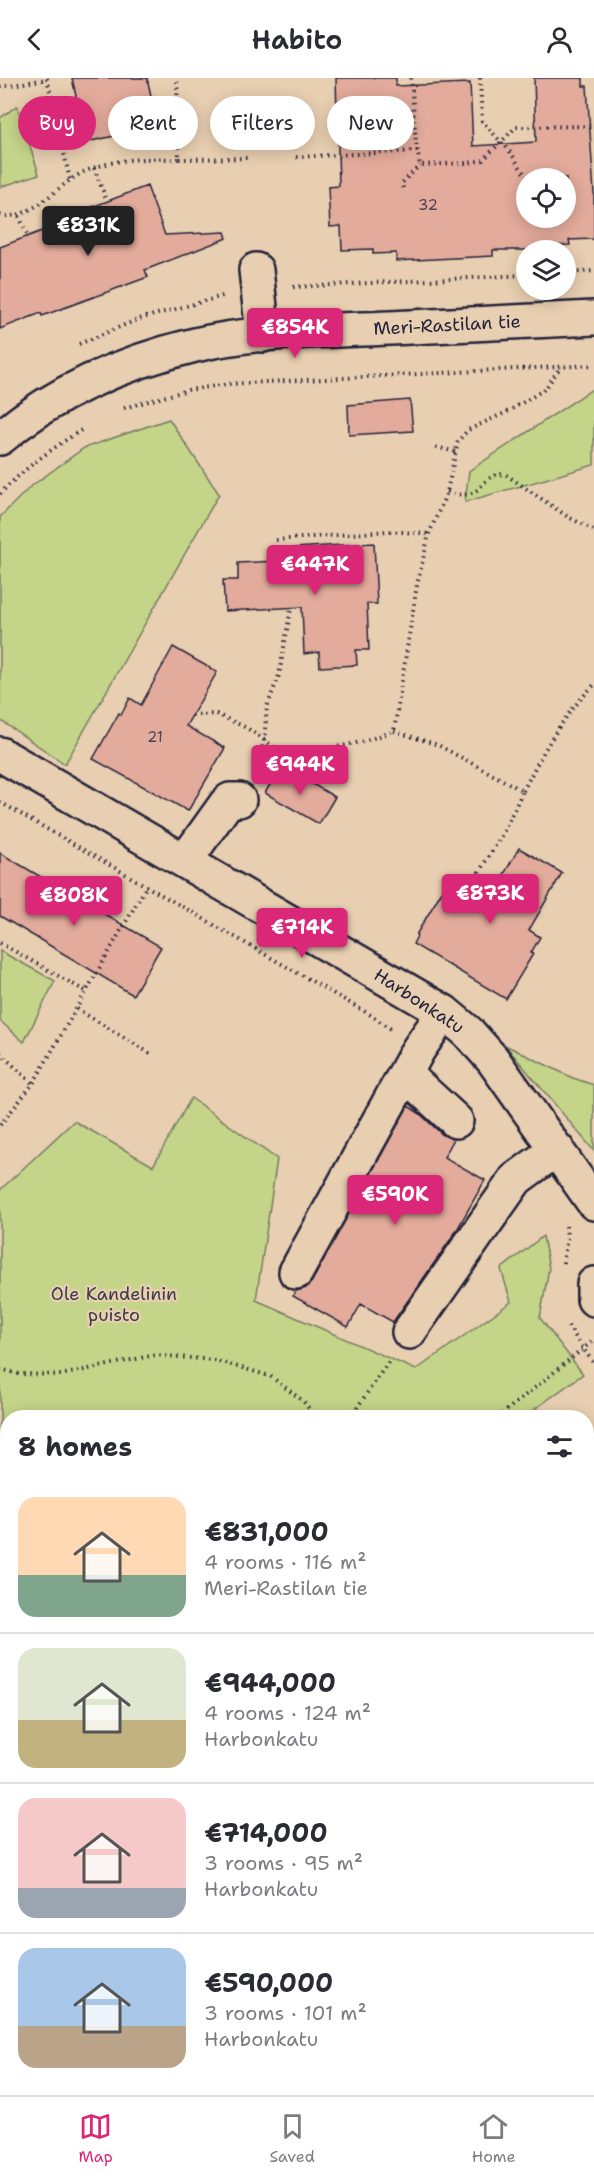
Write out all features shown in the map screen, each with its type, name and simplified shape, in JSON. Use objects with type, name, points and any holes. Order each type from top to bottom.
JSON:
[{"type":"street","points":[[256,270],[263,335]]},
{"type":"street","name":"Meri-Rastilan tie","points":[[0,438],[17,424],[65,393],[114,370],[197,344],[263,335],[594,318]]},
{"type":"street","name":"Harbonkatu","points":[[0,754],[444,1012],[468,1032],[493,1060],[594,1203]]},
{"type":"street","points":[[185,861],[225,805],[230,800],[238,800]]},
{"type":"street","points":[[296,1272],[412,1062],[444,1012]]},
{"type":"street","points":[[412,1062],[456,1121]]},
{"type":"street","points":[[409,1332],[516,1179],[556,1149]]},
{"type":"street","points":[[594,1284],[594,1299]]},
{"type":"path","points":[[177,78],[179,159]]},
{"type":"path","points":[[411,78],[420,165]]},
{"type":"path","points":[[480,78],[482,121],[511,153],[521,168]]},
{"type":"path","points":[[0,87],[47,79],[51,96]]},
{"type":"path","points":[[403,188],[402,183],[420,165],[468,163],[483,160],[516,127],[594,126]]},
{"type":"path","points":[[63,150],[70,180]]},
{"type":"path","points":[[296,157],[417,151]]},
{"type":"path","points":[[0,215],[19,216],[70,180],[94,168],[115,162],[141,158],[250,158]]},
{"type":"path","points":[[94,168],[107,201]]},
{"type":"path","points":[[19,216],[28,236]]},
{"type":"path","points":[[576,272],[594,271]]},
{"type":"path","points":[[122,410],[178,393],[228,384],[594,365]]},
{"type":"path","points":[[394,731],[417,585],[429,534],[447,492],[458,441],[468,430],[531,398],[545,388],[561,366]]},
{"type":"path","points":[[0,494],[16,477],[84,428]]},
{"type":"path","points":[[436,447],[456,452]]},
{"type":"path","points":[[447,492],[460,496],[470,495],[488,479],[497,474],[504,474],[560,512],[594,530]]},
{"type":"path","points":[[276,540],[388,531],[429,534]]},
{"type":"path","points":[[238,800],[256,770],[264,741],[267,707],[279,675],[291,608]]},
{"type":"path","points":[[491,896],[479,872],[503,833],[549,741],[572,706],[594,685]]},
{"type":"path","points":[[192,714],[216,714],[247,728],[274,747],[292,751],[322,750],[365,741],[394,731],[438,745],[523,791]]},
{"type":"path","points":[[0,802],[369,1014],[412,1062]]},
{"type":"path","points":[[0,1125],[33,1084],[146,887]]},
{"type":"path","points":[[0,943],[87,992]]},
{"type":"path","points":[[78,1009],[151,1054]]},
{"type":"path","points":[[0,1053],[33,1084]]},
{"type":"path","points":[[562,1269],[567,1238],[565,1223]]},
{"type":"path","points":[[564,1318],[594,1364]]},
{"type":"path","points":[[355,1410],[409,1332]]},
{"type":"path","points":[[507,1410],[594,1340]]},
{"type":"path","points":[[0,1369],[19,1374],[61,1375],[155,1355],[214,1360],[270,1376],[303,1401],[310,1410]]},
{"type":"green space","points":[[17,106],[18,150],[31,150],[39,174],[1,187],[0,118]]},
{"type":"green space","points":[[594,388],[594,465],[465,502],[469,471]]},
{"type":"green space","points":[[169,419],[219,494],[65,764],[0,720],[0,517],[30,487],[84,448]]},
{"type":"green space","points":[[0,951],[55,981],[24,1042],[0,1021]]},
{"type":"green space","points":[[505,1045],[573,1078],[594,1085],[594,1151]]},
{"type":"green space","name":"Ole Kandelinin puisto","points":[[191,1098],[277,1159],[256,1300],[416,1370],[511,1302],[501,1269],[543,1236],[549,1268],[540,1318],[583,1374],[534,1410],[0,1410],[0,1190],[74,1121],[153,1166]]},
{"type":"building","points":[[72,78],[147,78],[151,96],[108,96],[108,137],[96,140],[96,96],[76,96]]},
{"type":"building","points":[[336,78],[396,78],[396,86],[470,83],[473,146],[536,142],[534,78],[583,78],[583,86],[587,86],[594,193],[594,239],[516,240],[516,250],[493,250],[493,256],[396,261],[396,253],[373,254],[373,249],[342,250],[341,226],[330,227],[328,187],[339,186],[338,150],[414,150],[414,96],[336,96]]},
{"type":"building","points":[[147,186],[165,235],[225,232],[227,238],[145,270],[148,277],[0,329],[0,247],[68,221],[66,217]]},
{"type":"building","points":[[410,400],[413,431],[349,435],[348,405]]},
{"type":"building","points":[[374,543],[377,604],[367,604],[369,650],[356,650],[357,665],[320,667],[319,652],[304,654],[302,607],[225,611],[223,580],[238,580],[238,563],[296,560],[295,548]]},
{"type":"building","points":[[173,647],[217,672],[186,726],[225,748],[188,811],[93,759],[130,698],[141,705]]},
{"type":"building","points":[[279,769],[297,779],[299,776],[335,797],[319,824],[265,793]]},
{"type":"building","points":[[519,848],[562,873],[529,930],[540,937],[531,953],[533,954],[506,999],[413,944],[449,879],[488,902]]},
{"type":"building","points":[[0,853],[161,947],[133,995],[0,916]]},
{"type":"building","points":[[408,1106],[443,1135],[454,1139],[444,1157],[485,1180],[455,1233],[393,1322],[361,1304],[348,1327],[293,1296],[296,1291],[306,1288],[312,1281]]}]
